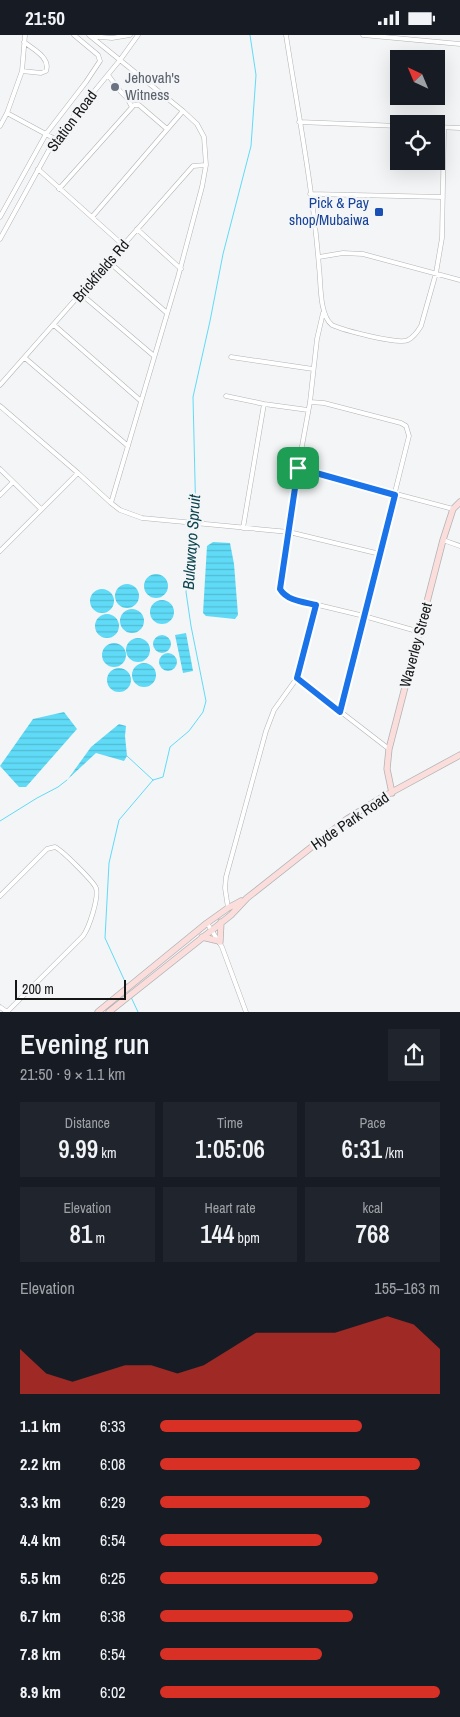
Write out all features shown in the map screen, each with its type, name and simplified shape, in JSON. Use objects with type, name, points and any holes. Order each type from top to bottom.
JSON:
[{"type":"street","points":[[0,126],[7,113],[22,71],[25,35]]},
{"type":"street","points":[[0,217],[46,134],[99,62],[100,58],[74,35]]},
{"type":"street","points":[[89,36],[112,38],[130,35]]},
{"type":"street","name":"Station Road","points":[[0,239],[55,139],[120,60],[138,35]]},
{"type":"street","points":[[286,35],[319,257],[323,312],[319,325],[310,402],[280,589],[289,598],[420,632]]},
{"type":"street","points":[[363,35],[460,44]]},
{"type":"street","points":[[89,36],[198,124],[204,137],[206,165],[181,269],[111,503]]},
{"type":"street","points":[[22,71],[41,73],[46,71],[48,66],[46,59],[24,42]]},
{"type":"street","points":[[108,75],[132,107]]},
{"type":"street","points":[[86,82],[96,90]]},
{"type":"street","points":[[59,189],[134,105],[139,105],[166,129]]},
{"type":"street","points":[[92,217],[183,111]]},
{"type":"street","points":[[7,113],[55,139]]},
{"type":"street","points":[[299,122],[390,126]]},
{"type":"street","points":[[445,128],[460,128]]},
{"type":"street","name":"Brickfields Rd","points":[[0,385],[193,167],[206,165]]},
{"type":"street","points":[[38,169],[123,245]]},
{"type":"street","points":[[323,312],[328,322],[336,327],[396,342],[407,341],[418,332],[436,273],[442,237],[443,170]]},
{"type":"street","points":[[310,194],[443,197]]},
{"type":"street","points":[[137,229],[181,269]]},
{"type":"street","points":[[319,257],[353,253],[460,280]]},
{"type":"street","points":[[109,262],[168,313]]},
{"type":"street","points":[[81,294],[154,356]]},
{"type":"street","points":[[54,325],[141,401]]},
{"type":"street","points":[[231,357],[313,369]]},
{"type":"street","points":[[25,359],[128,446]]},
{"type":"street","points":[[226,396],[308,410]]},
{"type":"street","points":[[310,402],[324,403],[401,423],[406,426],[409,440],[340,712]]},
{"type":"street","points":[[243,528],[264,404]]},
{"type":"street","points":[[0,406],[120,510],[142,518],[289,532],[380,554]]},
{"type":"street","points":[[298,468],[453,509]]},
{"type":"street","points":[[0,469],[41,509]]},
{"type":"street","points":[[0,551],[78,473]]},
{"type":"street","points":[[0,495],[13,482]]},
{"type":"street","name":"Waverley Street","points":[[392,793],[387,769],[389,749],[443,540],[453,509],[460,502]]},
{"type":"street","points":[[443,540],[460,546]]},
{"type":"street","points":[[228,908],[225,888],[226,877],[268,725],[274,710],[297,678],[316,605]]},
{"type":"street","points":[[297,678],[389,749]]},
{"type":"street","name":"Hyde Park Road","points":[[109,1012],[221,922],[247,898],[347,819],[460,755]]},
{"type":"street","points":[[0,896],[51,847],[61,851],[92,882],[96,891],[87,930],[83,936],[7,1012],[0,1007]]},
{"type":"street","name":"Hyde Park Road","points":[[98,1012],[207,923],[228,908],[247,898]]},
{"type":"street","points":[[220,942],[221,922]]},
{"type":"street","points":[[207,923],[220,942],[246,1012]]},
{"type":"street","points":[[202,937],[220,942]]},
{"type":"street","points":[[183,942],[188,948]]},
{"type":"water","points":[[213,542],[230,543],[234,564],[238,615],[235,619],[206,616],[203,613],[207,546]]},
{"type":"water","points":[[156,574],[161,575],[167,581],[167,591],[161,597],[156,598],[151,597],[145,591],[144,586],[145,581],[151,575]]},
{"type":"water","points":[[127,584],[132,585],[138,591],[138,601],[132,607],[127,608],[122,607],[116,601],[115,596],[116,591],[122,585]]},
{"type":"water","points":[[102,589],[107,590],[113,596],[113,606],[107,612],[102,613],[97,612],[91,606],[90,601],[91,596],[97,590]]},
{"type":"water","points":[[162,600],[167,601],[173,607],[173,617],[167,623],[162,624],[157,623],[151,617],[150,612],[151,607],[157,601]]},
{"type":"water","points":[[132,609],[137,610],[143,616],[143,626],[137,632],[132,633],[127,632],[121,626],[120,621],[121,616],[127,610]]},
{"type":"water","points":[[107,614],[112,615],[118,621],[118,631],[112,637],[107,638],[102,637],[96,631],[95,626],[96,621],[102,615]]},
{"type":"water","points":[[186,633],[193,671],[183,673],[175,635]]},
{"type":"water","points":[[162,635],[168,638],[171,644],[168,650],[162,653],[156,650],[153,644],[156,638]]},
{"type":"water","points":[[138,638],[143,639],[149,645],[149,655],[143,661],[138,662],[133,661],[127,655],[126,650],[127,645],[133,639]]},
{"type":"water","points":[[114,643],[119,644],[125,650],[125,660],[119,666],[114,667],[109,666],[103,660],[102,655],[103,650],[109,644]]},
{"type":"water","points":[[168,653],[174,656],[177,662],[174,668],[168,671],[162,668],[159,662],[162,656]]},
{"type":"water","points":[[144,663],[149,664],[155,670],[155,680],[149,686],[144,687],[139,686],[133,680],[132,675],[133,670],[139,664]]},
{"type":"water","points":[[119,668],[124,669],[130,675],[130,685],[124,691],[119,692],[114,691],[108,685],[107,680],[108,675],[114,669]]},
{"type":"water","points":[[64,712],[77,729],[26,787],[19,787],[0,766],[33,719]]},
{"type":"water","points":[[119,724],[126,726],[127,756],[124,761],[96,753],[68,779],[91,747]]},
{"type":"waterway","name":"Bulawayo Spruit","points":[[196,522],[193,397],[223,254],[251,146],[256,75],[250,35]]},
{"type":"waterway","name":"Bulawayo Spruit","points":[[127,986],[105,938],[109,863],[119,820],[153,780],[163,777],[170,747],[189,731],[203,712],[206,701],[186,592],[196,526]]},
{"type":"waterway","points":[[127,756],[153,780]]},
{"type":"waterway","points":[[0,821],[67,780]]},
{"type":"waterway","name":"Bulawayo Spruit","points":[[131,997],[138,1012]]},
{"type":"place","name":"Jehovah's Witness","points":[[115,87]]},
{"type":"place","name":"Pick & Pay shop/Mubaiwa","points":[[379,212]]},
{"type":"route","points":[[298,468],[395,495],[340,712],[297,678],[316,605],[289,598],[280,589],[298,468]]}]
